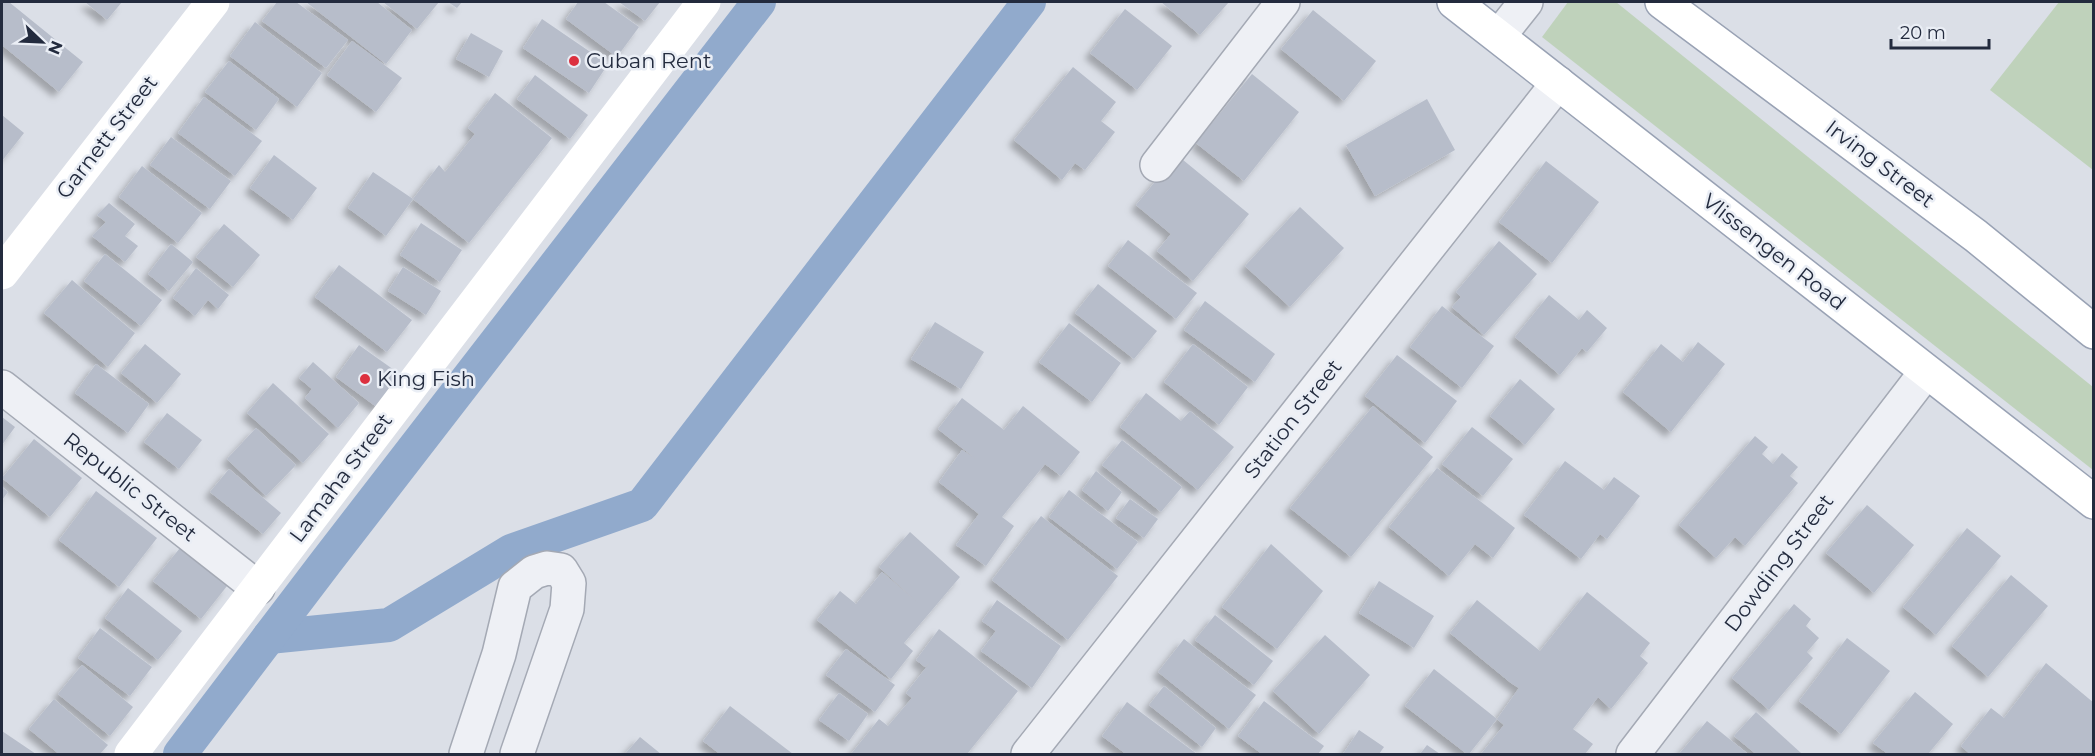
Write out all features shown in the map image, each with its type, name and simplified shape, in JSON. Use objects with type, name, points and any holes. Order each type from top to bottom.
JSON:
[{"type":"main road","name":"Garnett Street","points":[[2,273],[213,2]]},
{"type":"main road","name":"Lamaha Street","points":[[131,754],[704,2]]},
{"type":"main road","name":"Vlissengen Road","points":[[1454,2],[2094,502]]},
{"type":"main road","name":"Irving Street","points":[[1662,2],[1976,236],[2094,332]]},
{"type":"street","points":[[1157,165],[1283,2]]},
{"type":"street","points":[[1498,36],[1526,2]]},
{"type":"street","name":"Station Street","points":[[1028,754],[1558,83]]},
{"type":"street","name":"Dowding Street","points":[[1632,754],[1926,372]]},
{"type":"street","name":"Republic Street","points":[[2,387],[258,588]]},
{"type":"street","points":[[466,754],[499,654],[515,587],[534,572],[547,568],[561,570],[569,583],[567,609],[517,754]]},
{"type":"green space","points":[[1568,2],[1616,2],[2093,387],[2093,470],[1542,37]]},
{"type":"green space","points":[[2059,2],[2093,2],[2093,170],[1990,90]]},
{"type":"building","points":[[2,2],[9,2],[83,62],[59,92],[2,45]]},
{"type":"building","points":[[85,2],[122,2],[107,20]]},
{"type":"building","points":[[277,2],[296,2],[348,40],[326,68],[262,21]]},
{"type":"building","points":[[306,2],[377,2],[412,30],[386,64]]},
{"type":"building","points":[[383,2],[439,2],[417,29]]},
{"type":"building","points":[[448,2],[462,2],[457,8]]},
{"type":"building","points":[[578,2],[604,2],[639,27],[617,57],[566,19]]},
{"type":"building","points":[[619,2],[660,2],[645,21]]},
{"type":"building","points":[[1161,2],[1229,2],[1200,35]]},
{"type":"building","points":[[1125,9],[1172,46],[1137,90],[1090,53]]},
{"type":"building","points":[[1313,10],[1376,61],[1344,101],[1281,49]]},
{"type":"building","points":[[542,19],[608,64],[589,93],[523,48]]},
{"type":"building","points":[[255,22],[322,73],[297,107],[230,56]]},
{"type":"building","points":[[471,33],[503,51],[489,77],[456,59]]},
{"type":"building","points":[[352,41],[402,78],[376,112],[327,75]]},
{"type":"building","points":[[229,61],[279,99],[256,130],[205,92]]},
{"type":"building","points":[[1073,67],[1116,102],[1101,121],[1115,132],[1085,170],[1075,163],[1062,180],[1014,140]]},
{"type":"building","points":[[1252,74],[1299,112],[1244,181],[1196,143]]},
{"type":"building","points":[[535,75],[588,115],[570,139],[517,99]]},
{"type":"building","points":[[495,93],[552,138],[469,243],[413,199],[439,165],[445,172],[475,134],[468,128]]},
{"type":"building","points":[[204,97],[262,141],[235,176],[178,133]]},
{"type":"building","points":[[1427,99],[1455,150],[1375,196],[1346,145]]},
{"type":"building","points":[[2,115],[24,133],[2,161]]},
{"type":"building","points":[[171,137],[231,181],[210,209],[150,165]]},
{"type":"building","points":[[274,155],[317,188],[293,220],[250,188]]},
{"type":"building","points":[[1177,155],[1249,214],[1193,281],[1157,251],[1171,234],[1136,205]]},
{"type":"building","points":[[1546,161],[1599,202],[1552,263],[1499,222]]},
{"type":"building","points":[[142,166],[202,213],[178,243],[119,197]]},
{"type":"building","points":[[373,172],[413,199],[386,236],[348,208]]},
{"type":"building","points":[[109,203],[135,224],[125,236],[138,246],[125,262],[92,236],[106,222],[97,215]]},
{"type":"building","points":[[1300,207],[1344,248],[1290,307],[1245,266]]},
{"type":"building","points":[[421,223],[462,250],[440,282],[400,255]]},
{"type":"building","points":[[224,224],[260,255],[233,287],[196,257]]},
{"type":"building","points":[[1128,240],[1197,293],[1176,319],[1108,266]]},
{"type":"building","points":[[1499,241],[1537,274],[1484,335],[1452,307],[1461,297],[1456,292]]},
{"type":"building","points":[[171,244],[193,262],[169,291],[148,274]]},
{"type":"building","points":[[105,254],[162,300],[141,326],[84,281]]},
{"type":"building","points":[[339,265],[412,320],[387,352],[315,297]]},
{"type":"building","points":[[403,267],[441,291],[426,315],[388,291]]},
{"type":"building","points":[[196,268],[229,295],[218,309],[208,300],[195,316],[173,298]]},
{"type":"building","points":[[72,280],[135,333],[108,367],[44,313]]},
{"type":"building","points":[[1098,284],[1157,331],[1134,359],[1075,313]]},
{"type":"building","points":[[1549,295],[1579,320],[1587,310],[1607,328],[1587,352],[1582,348],[1560,375],[1515,337]]},
{"type":"building","points":[[1205,301],[1275,354],[1255,382],[1184,330]]},
{"type":"building","points":[[1442,306],[1494,346],[1462,388],[1410,347]]},
{"type":"building","points":[[935,322],[984,352],[961,389],[911,359]]},
{"type":"building","points":[[1069,323],[1121,363],[1092,402],[1039,362]]},
{"type":"building","points":[[1698,342],[1725,364],[1671,432],[1623,392],[1661,344],[1683,362]]},
{"type":"building","points":[[145,344],[181,374],[157,403],[121,373]]},
{"type":"building","points":[[1193,344],[1248,387],[1219,425],[1164,382]]},
{"type":"building","points":[[359,345],[401,375],[378,408],[336,377]]},
{"type":"building","points":[[1397,355],[1457,401],[1425,443],[1365,396]]},
{"type":"building","points":[[313,362],[359,403],[338,428],[305,398],[312,389],[299,378]]},
{"type":"building","points":[[96,364],[149,404],[128,433],[75,393]]},
{"type":"building","points":[[1520,379],[1555,409],[1525,445],[1490,416]]},
{"type":"building","points":[[273,383],[329,434],[303,463],[247,413]]},
{"type":"building","points":[[1146,393],[1181,421],[1190,411],[1234,447],[1198,490],[1120,427]]},
{"type":"building","points":[[962,398],[1004,430],[1023,406],[1080,452],[1061,476],[1045,464],[1002,517],[1014,526],[986,566],[956,545],[979,514],[939,482],[962,450],[976,459],[938,429]]},
{"type":"building","points":[[1373,406],[1433,457],[1351,557],[1290,508]]},
{"type":"building","points":[[167,413],[202,440],[179,469],[144,442]]},
{"type":"building","points":[[2,417],[15,427],[2,445]]},
{"type":"building","points":[[1472,427],[1513,459],[1483,496],[1442,464]]},
{"type":"building","points":[[256,428],[296,465],[266,496],[227,459]]},
{"type":"building","points":[[1755,436],[1768,447],[1762,454],[1773,464],[1782,453],[1798,467],[1790,476],[1798,483],[1745,546],[1735,537],[1716,558],[1679,525]]},
{"type":"building","points":[[34,439],[82,478],[50,517],[2,478]]},
{"type":"building","points":[[1122,440],[1182,487],[1161,512],[1102,465]]},
{"type":"building","points":[[1565,461],[1604,490],[1614,477],[1640,496],[1607,539],[1600,534],[1581,559],[1524,515]]},
{"type":"building","points":[[1437,468],[1515,528],[1493,558],[1475,544],[1449,576],[1389,527]]},
{"type":"building","points":[[229,469],[281,513],[263,534],[210,492]]},
{"type":"building","points":[[1096,471],[1122,492],[1108,511],[1082,490]]},
{"type":"building","points":[[2,487],[8,492],[2,500]]},
{"type":"building","points":[[1069,490],[1138,542],[1117,569],[1049,517]]},
{"type":"building","points":[[96,491],[157,538],[119,587],[59,540]]},
{"type":"building","points":[[1130,499],[1158,519],[1144,538],[1116,518]]},
{"type":"building","points":[[1867,505],[1914,545],[1874,593],[1826,553]]},
{"type":"building","points":[[1041,516],[1118,576],[1068,640],[992,580]]},
{"type":"building","points":[[1967,528],[2001,556],[1936,635],[1903,607]]},
{"type":"building","points":[[910,532],[960,577],[904,643],[913,651],[891,679],[817,620],[840,591],[856,604],[882,572],[918,603],[879,567]]},
{"type":"building","points":[[1271,544],[1323,591],[1277,649],[1222,607]]},
{"type":"building","points":[[180,548],[227,586],[201,619],[153,581]]},
{"type":"building","points":[[2011,575],[2048,606],[1988,677],[1952,646]]},
{"type":"building","points":[[1379,581],[1434,616],[1414,648],[1359,613]]},
{"type":"building","points":[[128,588],[182,631],[158,660],[105,618]]},
{"type":"building","points":[[1587,592],[1650,643],[1640,656],[1648,663],[1611,709],[1598,697],[1573,729],[1593,744],[1585,754],[1481,754],[1504,725],[1497,719],[1519,688],[1450,633],[1477,600],[1540,651]]},
{"type":"building","points":[[997,600],[1061,646],[1032,688],[981,651],[996,631],[982,621]]},
{"type":"building","points":[[1794,604],[1811,619],[1806,626],[1819,638],[1807,652],[1813,658],[1769,710],[1732,678]]},
{"type":"building","points":[[1215,615],[1273,661],[1254,685],[1195,640]]},
{"type":"building","points":[[100,628],[152,667],[130,696],[78,658]]},
{"type":"building","points":[[939,629],[1018,691],[967,754],[851,754],[879,719],[888,726],[912,698],[906,693],[932,660],[925,667],[916,660]]},
{"type":"building","points":[[1325,635],[1370,675],[1319,734],[1273,691]]},
{"type":"building","points":[[1847,638],[1890,671],[1841,734],[1799,701]]},
{"type":"building","points":[[1184,639],[1256,695],[1229,729],[1158,672]]},
{"type":"building","points":[[846,649],[895,685],[875,712],[826,675]]},
{"type":"building","points":[[2046,663],[2094,703],[2094,754],[1970,754],[1961,746],[1991,708],[2004,718]]},
{"type":"building","points":[[82,665],[133,707],[110,736],[58,694]]},
{"type":"building","points":[[1434,669],[1497,719],[1469,754],[1405,706]]},
{"type":"building","points":[[1164,686],[1216,728],[1202,747],[1149,705]]},
{"type":"building","points":[[1915,692],[1953,724],[1928,754],[1888,754],[1873,743]]},
{"type":"building","points":[[839,693],[868,714],[849,741],[819,720]]},
{"type":"building","points":[[54,699],[108,745],[100,754],[59,754],[29,729]]},
{"type":"building","points":[[1264,701],[1324,746],[1318,754],[1262,754],[1238,736]]},
{"type":"building","points":[[1127,702],[1197,754],[1126,754],[1102,736]]},
{"type":"building","points":[[730,706],[793,754],[720,754],[703,741]]},
{"type":"building","points":[[1756,712],[1801,753],[1756,754],[1734,736]]},
{"type":"building","points":[[1707,721],[1748,754],[1679,754]]},
{"type":"building","points":[[1359,730],[1384,747],[1379,754],[1343,754]]},
{"type":"building","points":[[2,731],[36,754],[2,754]]},
{"type":"building","points":[[640,737],[661,754],[625,754]]},
{"type":"building","points":[[1427,745],[1440,754],[1420,754]]},
{"type":"waterway","points":[[180,754],[759,2]]},
{"type":"waterway","points":[[269,637],[389,625],[511,551],[642,505],[1029,2]]},
{"type":"place","name":"Cuban Rent","points":[[574,61]]},
{"type":"place","name":"King Fish","points":[[365,379]]}]
